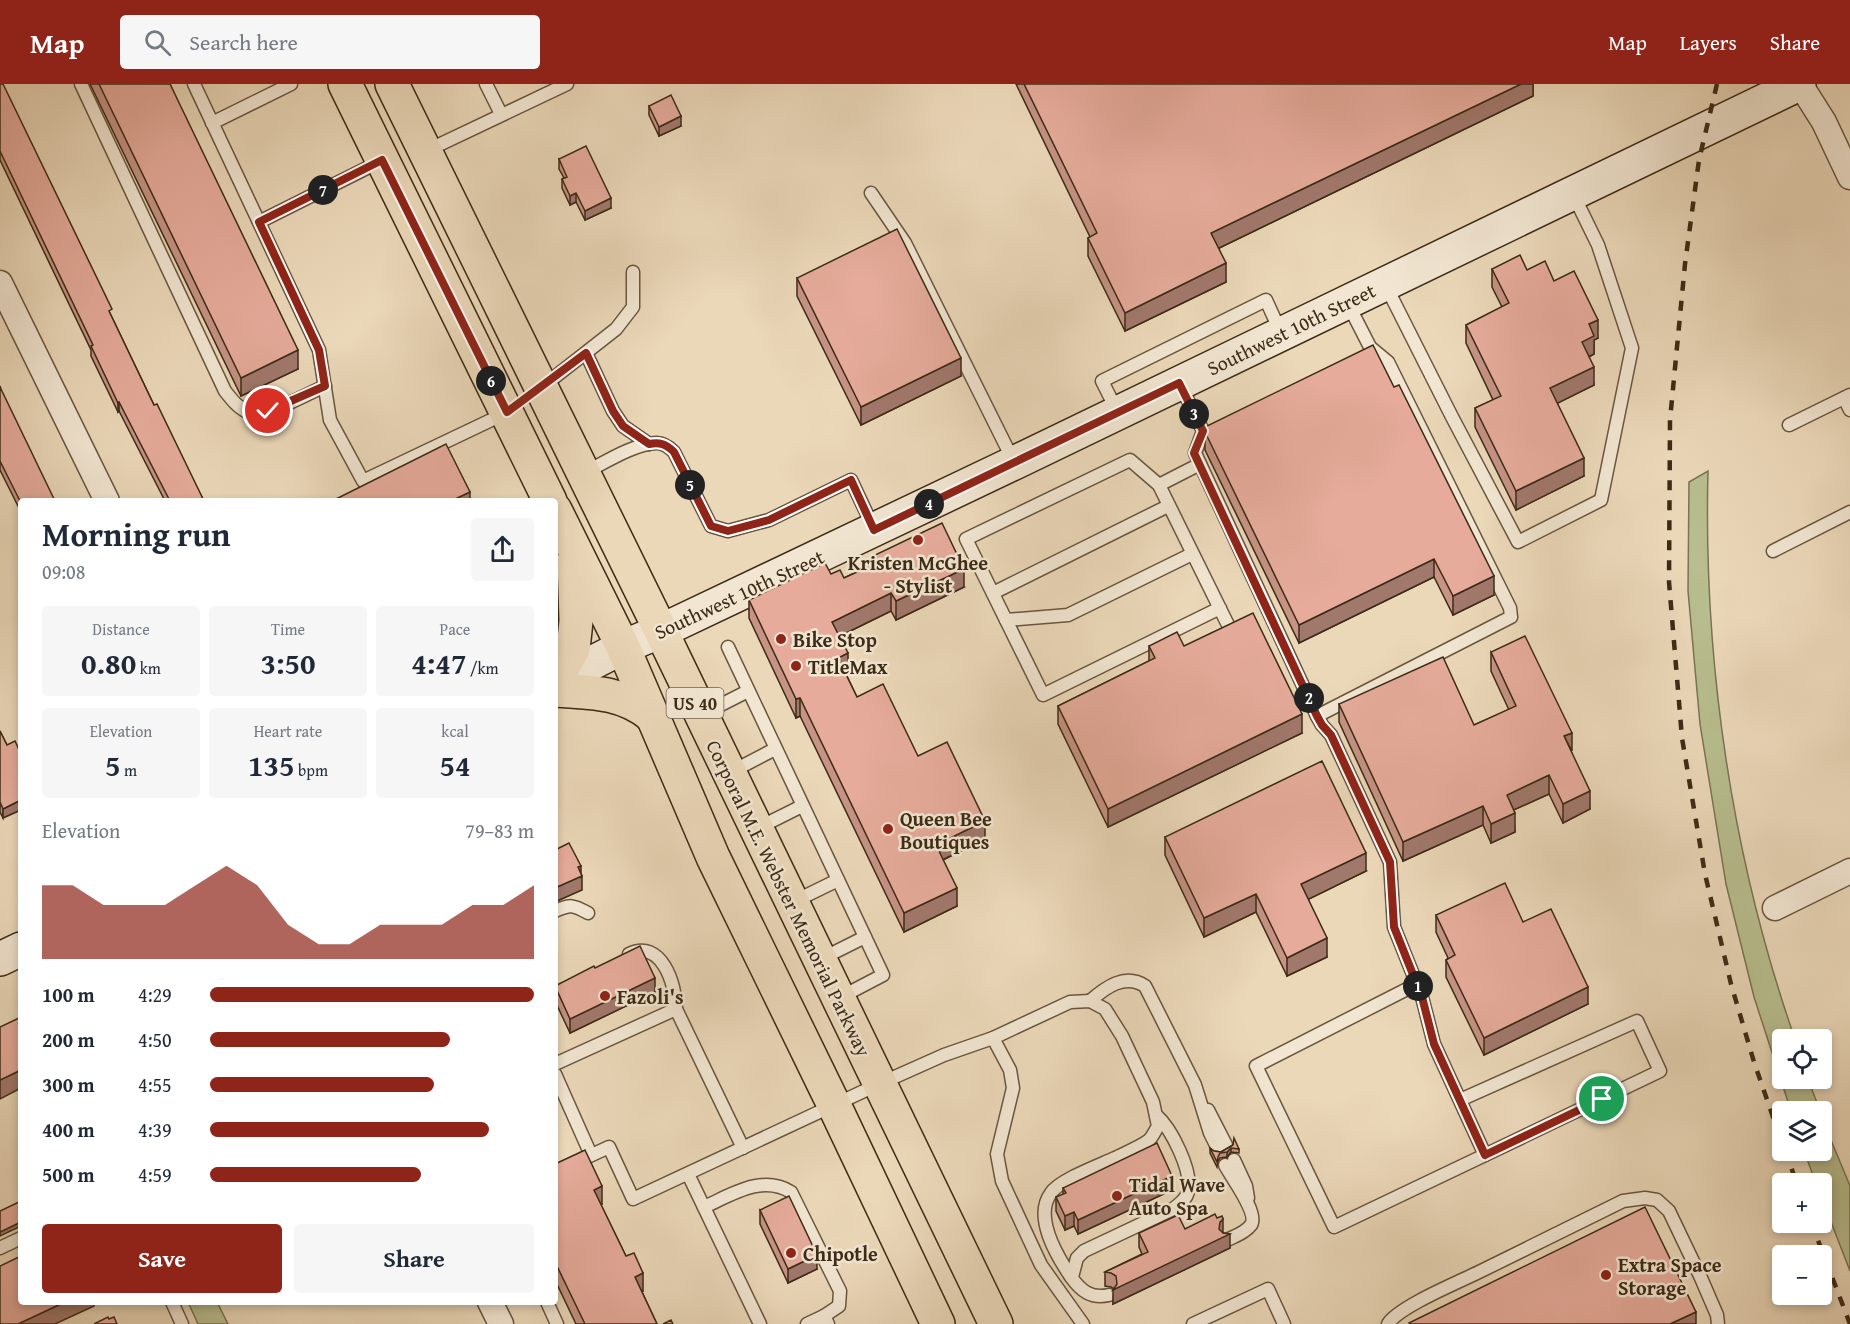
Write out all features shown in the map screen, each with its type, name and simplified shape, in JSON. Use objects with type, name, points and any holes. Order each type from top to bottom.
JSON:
[{"type":"main road","points":[[345,84],[549,498]]},
{"type":"main road","name":"Corporal M.E. Webster Memorial Parkway","points":[[392,84],[661,631],[996,1324]]},
{"type":"main road","points":[[507,412],[541,388]]},
{"type":"main road","name":"US 40","points":[[558,516],[623,647],[713,856],[938,1324]]},
{"type":"main road","points":[[558,676],[573,649],[576,590],[573,547]]},
{"type":"main road","points":[[558,690],[606,693],[630,701],[642,707],[652,716]]},
{"type":"street","points":[[1799,84],[1824,122],[1850,177]]},
{"type":"street","name":"Southwest 10th Street","points":[[558,680],[1014,463],[1799,84]]},
{"type":"street","points":[[0,283],[106,498]]},
{"type":"street","points":[[1775,908],[1850,871]]},
{"type":"street","points":[[492,1305],[501,1324]]},
{"type":"lane","points":[[81,84],[225,391],[236,404],[252,414],[268,411],[325,386]]},
{"type":"lane","points":[[194,84],[319,350],[330,420],[363,481],[507,412]]},
{"type":"lane","points":[[212,123],[291,84]]},
{"type":"lane","points":[[486,84],[501,114]]},
{"type":"lane","points":[[425,151],[567,84]]},
{"type":"lane","points":[[259,222],[382,160]]},
{"type":"lane","points":[[871,193],[905,243],[1014,463]]},
{"type":"lane","points":[[1385,284],[1518,542],[1601,500],[1632,348],[1598,245],[1573,193]]},
{"type":"lane","points":[[541,388],[616,329],[633,307],[633,272]]},
{"type":"lane","points":[[1118,413],[1102,381],[1266,300],[1281,334]]},
{"type":"lane","points":[[1317,716],[1511,617],[1510,608],[1388,362],[1365,350],[1347,302]]},
{"type":"lane","points":[[586,353],[613,411],[623,426],[649,444]]},
{"type":"lane","points":[[1179,383],[1208,429],[1194,453],[1317,716],[1331,735],[1390,862],[1394,927],[1417,984],[1434,1044],[1485,1155]]},
{"type":"lane","points":[[1789,425],[1848,401]]},
{"type":"lane","points":[[583,474],[641,446],[658,442],[667,445],[674,452],[711,526],[728,531],[769,520],[851,480],[874,530]]},
{"type":"lane","points":[[1220,608],[1043,695],[966,539],[1130,460],[1159,485],[1168,506],[1220,608],[1231,631]]},
{"type":"lane","points":[[1159,485],[1200,464]]},
{"type":"lane","points":[[993,593],[1168,506]]},
{"type":"lane","points":[[1773,551],[1850,512]]},
{"type":"lane","points":[[1006,620],[1068,615],[1192,554]]},
{"type":"lane","points":[[728,647],[883,975],[838,999]]},
{"type":"lane","points":[[701,715],[748,691]]},
{"type":"lane","points":[[729,773],[775,749]]},
{"type":"lane","points":[[756,829],[802,806]]},
{"type":"lane","points":[[792,903],[838,880]]},
{"type":"lane","points":[[558,910],[574,905],[588,913]]},
{"type":"lane","points":[[819,960],[865,937]]},
{"type":"lane","points":[[615,960],[646,949],[661,960],[676,992],[676,1009],[743,1148]]},
{"type":"lane","points":[[1090,1001],[1105,988],[1124,981],[1136,980],[1145,986],[1195,1085],[1200,1103],[1222,1147]]},
{"type":"lane","points":[[1417,984],[1256,1066],[1334,1227],[1660,1071],[1637,1022],[1460,1100]]},
{"type":"lane","points":[[558,1171],[609,1148],[633,1199],[879,1083],[944,1055],[993,1038],[1070,1002],[1090,1001],[1105,1009],[1122,1036],[1153,1102],[1158,1126],[1149,1141],[1065,1182],[1051,1192],[1045,1206],[1044,1220],[1055,1249],[1079,1289],[1089,1295],[1109,1295]]},
{"type":"lane","points":[[558,1063],[676,1009]]},
{"type":"lane","points":[[993,1038],[1010,1070],[1013,1088],[997,1155],[1002,1182],[1041,1265],[1083,1324]]},
{"type":"lane","points":[[558,1081],[591,1155]]},
{"type":"lane","points":[[1072,1277],[1077,1258],[1083,1251],[1173,1209],[1183,1202],[1188,1193],[1189,1180],[1183,1160],[1165,1123],[1156,1115]]},
{"type":"lane","points":[[1227,1240],[1244,1231],[1252,1223],[1254,1217],[1231,1177],[1229,1162]]},
{"type":"lane","points":[[688,1174],[760,1324]]},
{"type":"lane","points":[[704,1207],[750,1186],[784,1188],[791,1192],[840,1291],[839,1306],[826,1320],[807,1324]]},
{"type":"lane","points":[[1388,1324],[1391,1318],[1405,1309],[1623,1201],[1645,1197],[1657,1200],[1669,1211],[1701,1278],[1717,1315],[1718,1324]]},
{"type":"lane","points":[[0,1248],[18,1239]]},
{"type":"lane","points":[[1193,1324],[1268,1289],[1284,1324]]},
{"type":"lane","points":[[173,1305],[182,1324]]},
{"type":"lane","points":[[548,1305],[557,1324]]},
{"type":"green space","points":[[1708,471],[1711,615],[1726,759],[1738,831],[1754,901],[1792,1029],[1772,1029],[1772,1052],[1754,997],[1726,884],[1700,724],[1688,591],[1689,482]]},
{"type":"green space","points":[[1784,1089],[1812,1089],[1816,1101],[1788,1101]]},
{"type":"green space","points":[[1832,1143],[1850,1186],[1850,1271],[1832,1224],[1832,1173],[1812,1173],[1808,1161],[1832,1161]]},
{"type":"green space","points":[[189,1305],[218,1305],[228,1324],[198,1324]]},
{"type":"building","points":[[0,84],[3,84],[112,309],[109,311],[154,405],[157,404],[203,498],[168,498],[118,403],[91,346],[93,345],[0,151]]},
{"type":"building","points":[[99,84],[170,84],[298,350],[241,378]]},
{"type":"building","points":[[1024,84],[1521,84],[1211,233],[1226,263],[1125,313],[1088,238],[1097,233]]},
{"type":"building","points":[[671,95],[681,116],[659,127],[649,106]]},
{"type":"building","points":[[586,146],[611,198],[585,211],[576,193],[570,196],[562,179],[567,177],[559,159]]},
{"type":"building","points":[[897,229],[961,358],[861,407],[797,278]]},
{"type":"building","points":[[1520,255],[1527,270],[1545,261],[1554,281],[1574,271],[1598,320],[1589,324],[1594,336],[1582,342],[1594,367],[1550,388],[1584,458],[1516,491],[1475,408],[1501,396],[1466,325],[1509,303],[1492,269]]},
{"type":"building","points":[[1373,345],[1394,387],[1399,385],[1494,576],[1453,596],[1434,559],[1299,625],[1205,432],[1207,426]]},
{"type":"building","points":[[0,386],[54,498],[18,498],[0,461]]},
{"type":"building","points":[[446,444],[470,492],[457,498],[338,498]]},
{"type":"building","points":[[942,523],[964,569],[896,601],[891,593],[832,622],[848,653],[838,658],[857,697],[883,684],[918,756],[947,742],[985,821],[936,845],[957,888],[904,913],[800,698],[796,699],[749,600],[825,563],[831,574],[840,570],[844,578],[877,563],[873,556]]},
{"type":"building","points":[[1253,613],[1302,714],[1108,809],[1058,706],[1155,658],[1149,646],[1177,632],[1184,646]]},
{"type":"building","points":[[1525,636],[1572,733],[1564,736],[1590,791],[1563,804],[1549,775],[1507,795],[1515,813],[1491,824],[1483,806],[1403,842],[1339,704],[1443,657],[1474,725],[1516,706],[1491,652]]},
{"type":"building","points":[[0,731],[7,745],[15,741],[18,748],[18,802],[3,809],[0,802]]},
{"type":"building","points":[[1322,761],[1366,853],[1301,884],[1327,938],[1287,958],[1256,894],[1204,918],[1165,837]]},
{"type":"building","points":[[569,843],[581,866],[578,867],[582,876],[558,887],[558,848]]},
{"type":"building","points":[[1505,883],[1523,922],[1551,909],[1588,987],[1484,1038],[1446,960],[1455,955],[1436,915]]},
{"type":"building","name":"Fazoli's","points":[[640,946],[655,978],[570,1019],[558,993],[558,984],[594,966],[595,968]]},
{"type":"building","points":[[18,1018],[18,1071],[0,1080],[0,1027]]},
{"type":"building","points":[[1234,1138],[1239,1149],[1231,1148],[1227,1152],[1220,1153],[1217,1162],[1210,1148],[1221,1152],[1233,1145]]},
{"type":"building","name":"Tidal Wave Auto Spa","points":[[1157,1143],[1172,1176],[1078,1220],[1074,1212],[1065,1216],[1056,1197],[1066,1193],[1063,1188]]},
{"type":"building","points":[[585,1150],[602,1186],[594,1190],[626,1256],[634,1253],[643,1273],[635,1277],[657,1324],[585,1324],[558,1268],[558,1163]]},
{"type":"building","name":"Chipotle","points":[[789,1196],[817,1255],[788,1269],[760,1210]]},
{"type":"building","points":[[18,1202],[18,1223],[0,1232],[0,1211]]},
{"type":"building","name":"Extra Space Storage","points":[[1645,1207],[1696,1312],[1670,1324],[1409,1323]]},
{"type":"building","points":[[1215,1214],[1217,1218],[1222,1216],[1223,1219],[1219,1229],[1223,1233],[1230,1234],[1113,1290],[1117,1284],[1116,1276],[1105,1272],[1148,1252],[1139,1233],[1178,1215],[1185,1229]]},
{"type":"building","points":[[18,1257],[18,1305],[59,1305],[18,1324],[0,1324],[0,1266]]},
{"type":"building","points":[[108,1317],[109,1319],[114,1317],[117,1324],[94,1324]]},
{"type":"railway","points":[[1717,84],[1699,160],[1685,264],[1670,420],[1669,582],[1682,738],[1705,874],[1731,984],[1772,1114]]},
{"type":"railway","points":[[1789,1161],[1793,1173]]},
{"type":"railway","points":[[1815,1233],[1850,1324]]},
{"type":"place","name":"Kristen McGhee - Stylist","points":[[918,540]]},
{"type":"place","name":"Bike Stop","points":[[781,639]]},
{"type":"place","name":"TitleMax","points":[[796,666]]},
{"type":"place","name":"Queen Bee Boutiques","points":[[888,829]]},
{"type":"place","name":"Fazoli's","points":[[605,996]]},
{"type":"place","name":"Tidal Wave Auto Spa","points":[[1117,1196]]},
{"type":"place","name":"Chipotle","points":[[791,1253]]},
{"type":"place","name":"Extra Space Storage","points":[[1606,1275]]},
{"type":"route","points":[[268,411],[325,386],[319,350],[259,222],[382,160],[507,412],[586,353],[613,411],[623,426],[649,444],[658,442],[667,445],[674,452],[711,526],[728,531],[769,520],[851,480],[874,530],[1179,383],[1203,431],[1194,453],[1317,716],[1331,735],[1390,862],[1394,927],[1422,997],[1434,1044],[1485,1155],[1602,1099]]}]
